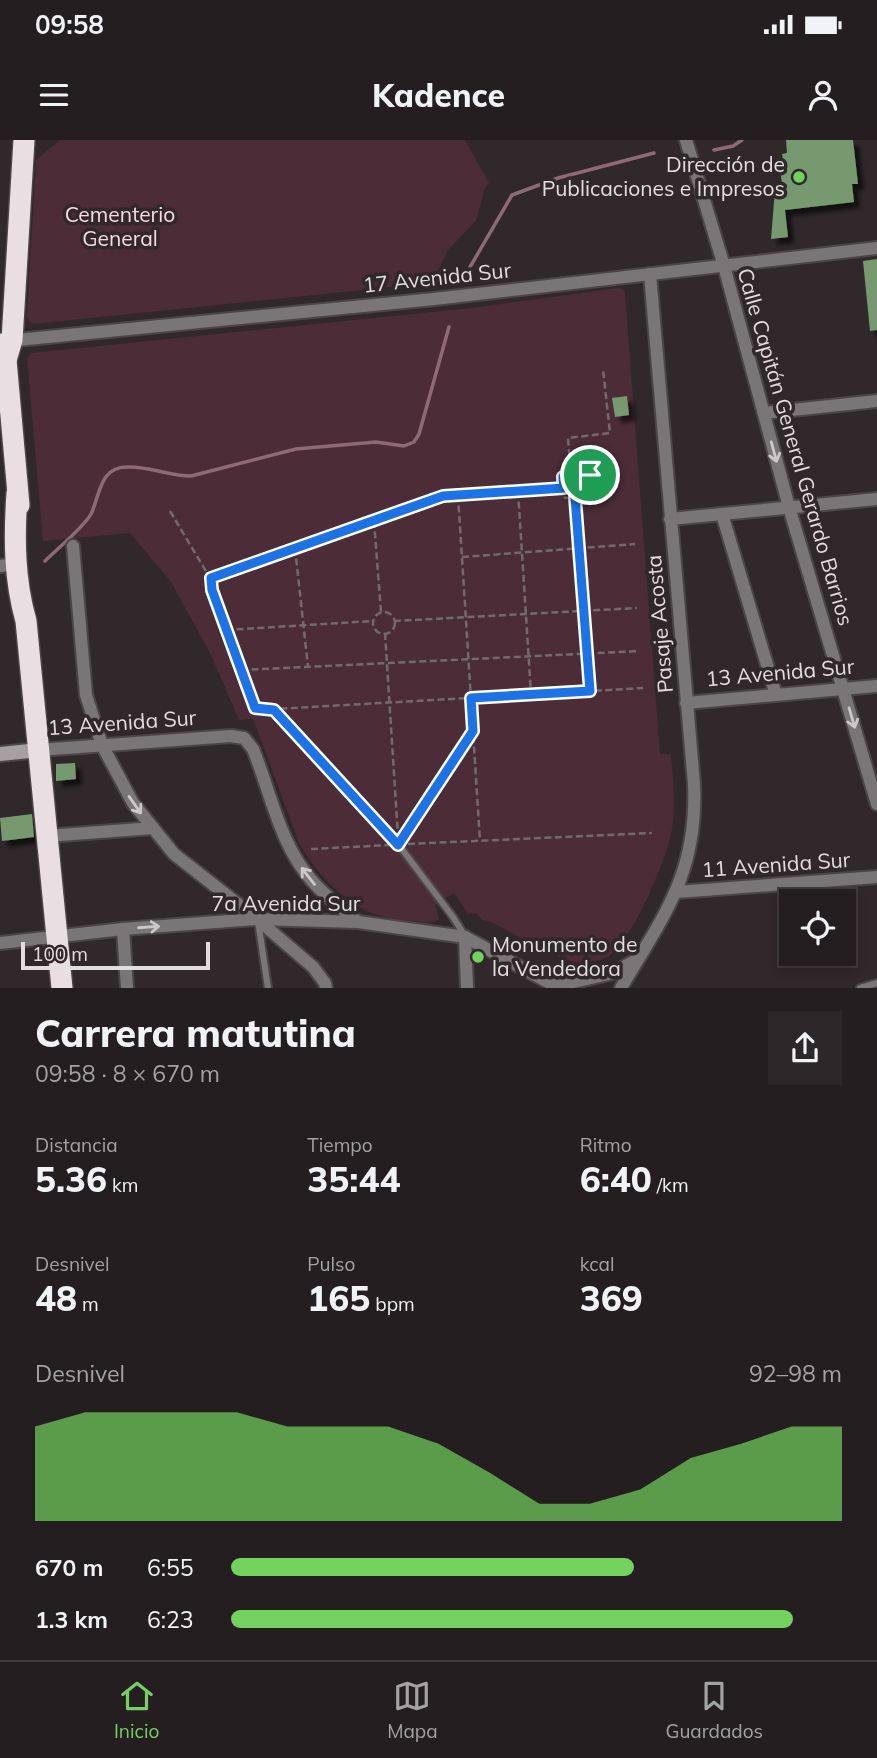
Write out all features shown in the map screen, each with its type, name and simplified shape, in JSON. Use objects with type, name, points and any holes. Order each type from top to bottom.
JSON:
[{"type":"highway","points":[[12,140],[4,343],[17,493],[30,596],[26,621]]},
{"type":"highway","points":[[4,343],[24,140]]},
{"type":"highway","points":[[17,493],[14,535],[8,565],[26,621],[62,988]]},
{"type":"street","name":"Calle Capitán General Gerardo Barrios","points":[[686,140],[724,266],[789,507],[877,804]]},
{"type":"street","name":"17 Avenida Sur","points":[[4,343],[420,300],[877,248]]},
{"type":"street","name":"Pasaje Acosta","points":[[621,988],[677,892],[691,848],[695,818],[650,274]]},
{"type":"street","points":[[764,413],[877,401]]},
{"type":"street","points":[[670,519],[877,499]]},
{"type":"street","points":[[722,514],[776,695]]},
{"type":"street","points":[[73,546],[86,695],[102,745],[133,803],[174,854],[313,967],[327,988]]},
{"type":"street","name":"13 Avenida Sur","points":[[687,703],[877,686]]},
{"type":"street","name":"13 Avenida Sur","points":[[0,754],[231,736],[247,740],[253,749],[283,832],[298,862],[313,882],[358,922]]},
{"type":"street","points":[[47,836],[153,828]]},
{"type":"street","name":"11 Avenida Sur","points":[[677,892],[877,877]]},
{"type":"street","name":"7a Avenida Sur","points":[[0,943],[122,929],[257,919],[358,922],[465,937],[558,987]]},
{"type":"street","points":[[122,929],[127,988]]},
{"type":"street","points":[[465,937],[467,988]]},
{"type":"street","points":[[558,987],[613,973],[638,959]]},
{"type":"lane","points":[[398,845],[465,937]]},
{"type":"lane","points":[[257,919],[268,988]]},
{"type":"lane","points":[[860,988],[877,983]]},
{"type":"path","points":[[571,477],[568,438],[610,433],[603,369]]},
{"type":"path","points":[[590,475],[592,495],[565,498],[563,477],[571,477],[590,475]]},
{"type":"path","points":[[211,578],[443,496],[564,488]]},
{"type":"path","points":[[518,491],[531,694]]},
{"type":"path","points":[[458,495],[480,841]]},
{"type":"path","points":[[575,497],[590,691]]},
{"type":"path","points":[[170,511],[211,578],[212,590],[255,708],[274,710],[643,688]]},
{"type":"path","points":[[226,630],[373,621],[381,612],[374,520]]},
{"type":"path","points":[[462,557],[635,544]]},
{"type":"path","points":[[295,548],[308,667]]},
{"type":"path","points":[[394,621],[637,608]]},
{"type":"path","points":[[381,612],[388,613],[394,621]]},
{"type":"path","points":[[373,621],[375,629],[385,633],[391,631],[394,621]]},
{"type":"path","points":[[385,633],[398,845]]},
{"type":"path","points":[[241,670],[639,651]]},
{"type":"path","points":[[274,710],[398,845]]},
{"type":"path","points":[[398,845],[473,731]]},
{"type":"path","points":[[311,849],[652,832]]},
{"type":"green space","name":"Cementerio General","points":[[60,140],[465,140],[489,183],[485,188],[476,221],[448,250],[432,283],[33,324],[27,316],[36,160]]},
{"type":"green space","points":[[618,288],[625,293],[660,754],[671,754],[674,811],[664,857],[633,926],[609,956],[582,963],[549,952],[489,921],[482,920],[476,913],[468,914],[454,893],[435,905],[439,919],[423,922],[369,912],[348,900],[329,883],[299,843],[253,719],[239,720],[211,655],[171,582],[130,533],[43,541],[27,359],[31,353],[471,308]]},
{"type":"building","name":"Dirección de Publicaciones e Impresos","points":[[786,140],[853,140],[858,184],[852,184],[854,202],[785,210],[788,237],[771,239],[775,190],[783,190],[780,170],[784,166],[782,154],[787,153]]},
{"type":"building","points":[[877,259],[877,330],[870,331],[863,261]]},
{"type":"building","points":[[627,396],[629,415],[615,417],[612,398]]},
{"type":"building","points":[[75,763],[76,779],[56,781],[56,764]]},
{"type":"building","points":[[32,814],[34,837],[2,841],[0,818]]},
{"type":"waterway","points":[[714,150],[733,146],[742,140]]},
{"type":"waterway","points":[[470,267],[512,195],[558,178],[654,153]]},
{"type":"waterway","points":[[45,561],[88,519],[106,477],[118,468],[135,467],[191,476],[296,449],[376,442],[404,446],[414,442],[419,434],[449,327]]},
{"type":"place","name":"Dirección de Publicaciones e Impresos","points":[[799,177]]},
{"type":"place","name":"Monumento de la Vendedora","points":[[478,957]]},
{"type":"route","points":[[590,475],[592,495],[575,497],[590,691],[471,698],[473,731],[398,845],[274,710],[255,708],[212,590],[211,578],[443,496],[564,488],[563,477],[590,475]]}]
